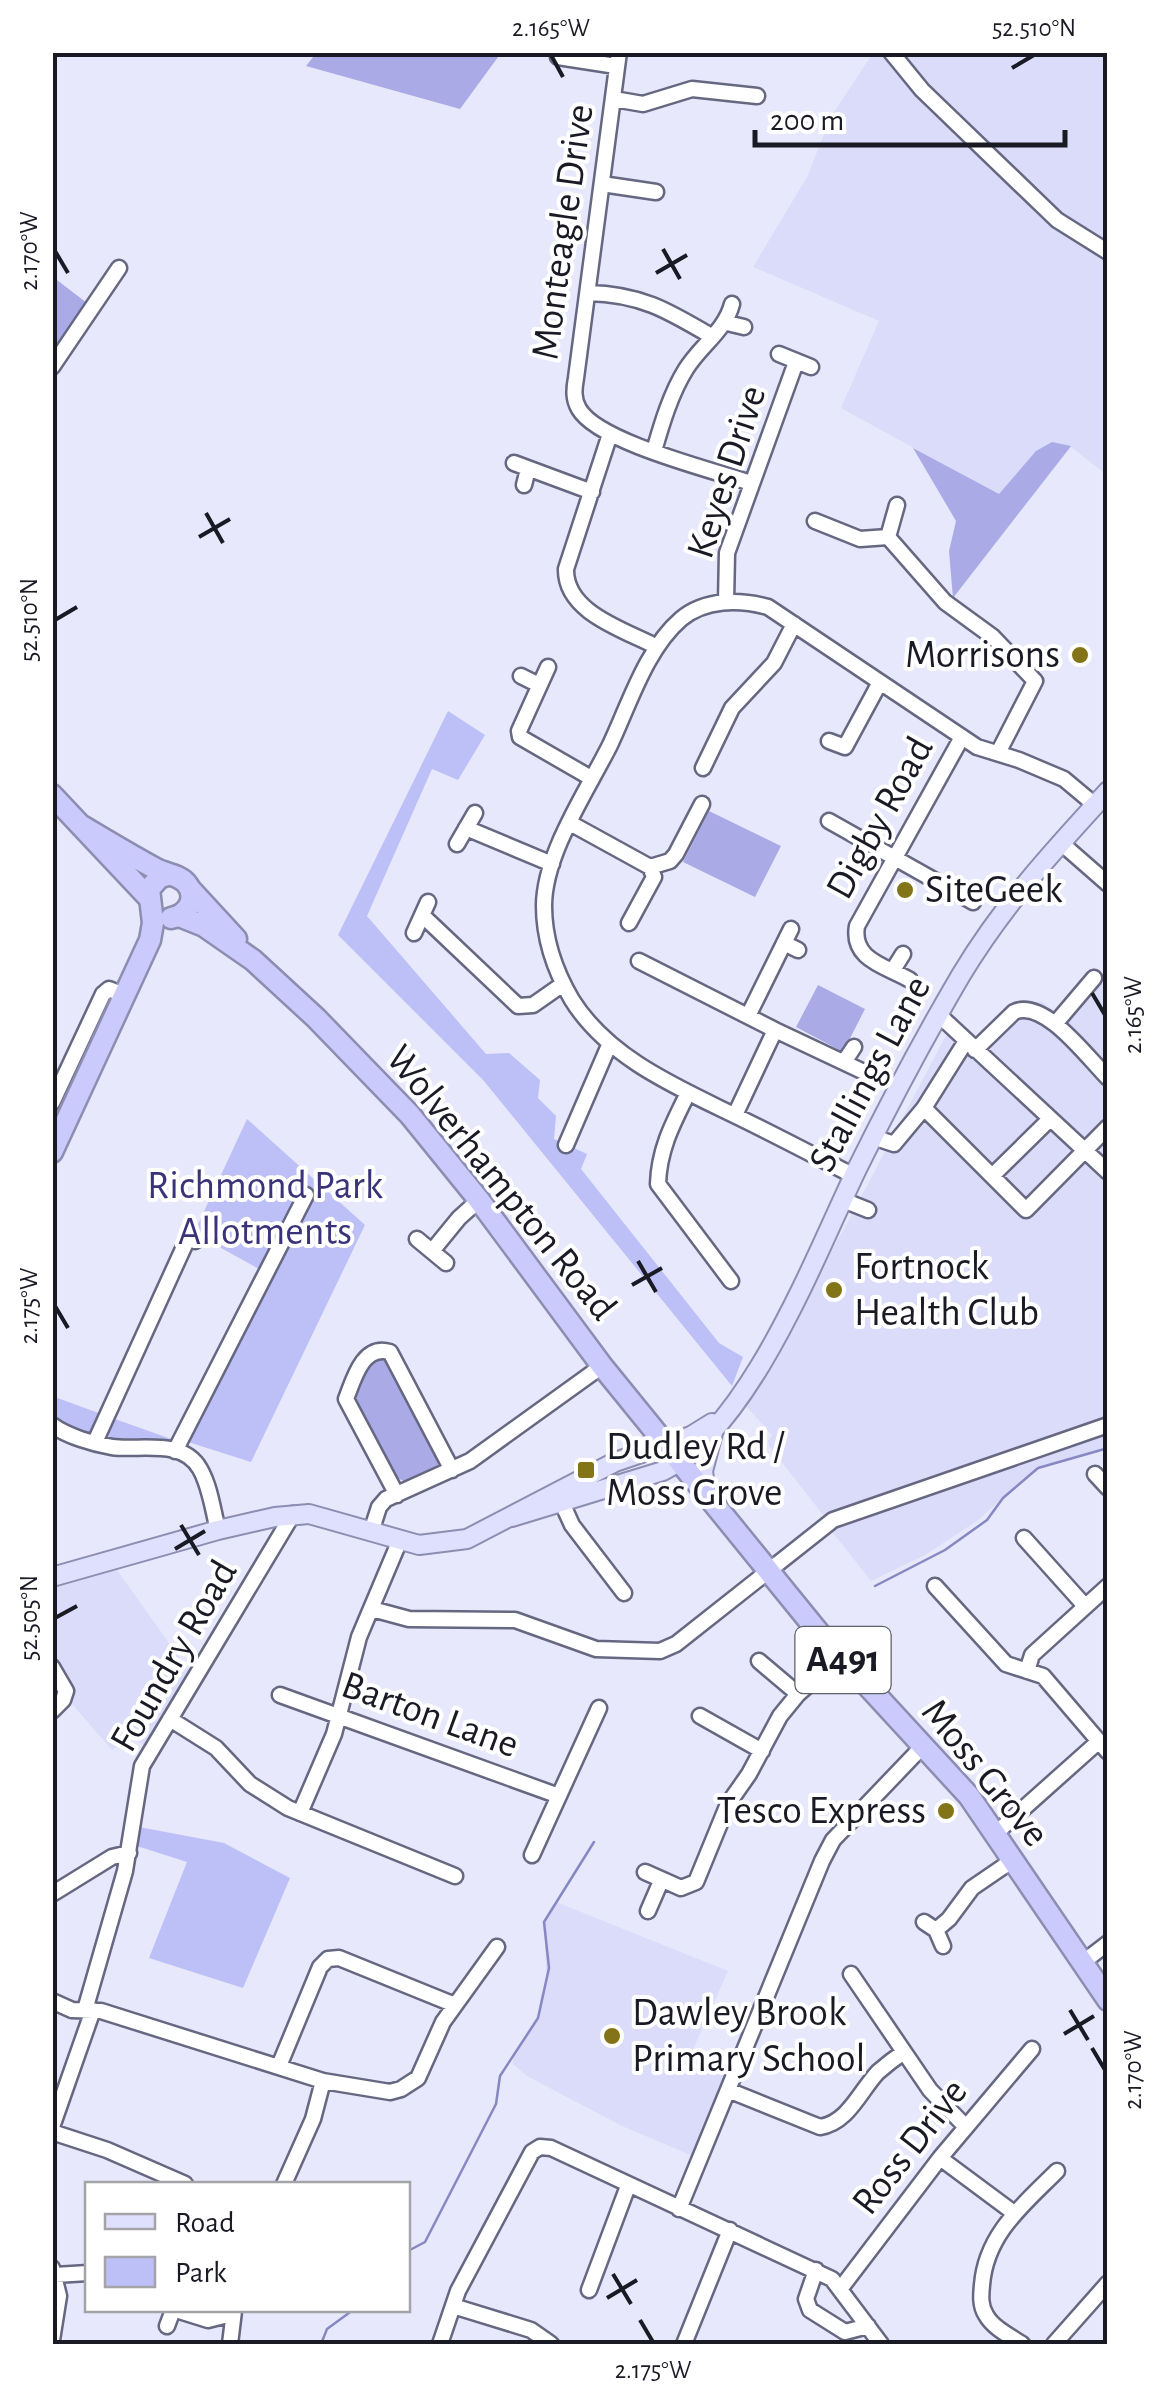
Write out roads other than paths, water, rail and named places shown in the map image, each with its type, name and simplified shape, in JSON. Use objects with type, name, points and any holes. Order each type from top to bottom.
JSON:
[{"type":"highway","points":[[52,794],[161,917],[178,917]]},
{"type":"highway","points":[[82,826],[168,875],[178,876],[190,889],[191,902],[128,991]]},
{"type":"highway","points":[[52,1152],[152,932],[150,903],[154,882],[168,875]]},
{"type":"highway","name":"Wolverhampton Road","points":[[190,889],[253,960],[371,1072],[479,1200],[602,1366],[682,1461]]},
{"type":"highway","name":"Wolverhampton Road","points":[[178,917],[204,926],[253,960]]},
{"type":"highway","name":"Moss Grove","points":[[682,1461],[840,1657],[969,1796],[1108,2000]]},
{"type":"main road","name":"Stallings Lane","points":[[512,1516],[663,1471],[682,1461],[714,1433],[775,1336],[873,1136],[939,1015],[1030,875],[1101,798]]},
{"type":"main road","points":[[626,1457],[640,1436],[639,1411]]},
{"type":"main road","name":"Stallings Lane","points":[[512,1516],[626,1457],[691,1436],[730,1412]]},
{"type":"main road","points":[[706,1492],[704,1464],[714,1433]]},
{"type":"main road","points":[[52,1577],[218,1530],[294,1514],[309,1514],[419,1546],[467,1539],[512,1516]]},
{"type":"street","points":[[891,52],[922,90],[1054,217],[1108,252]]},
{"type":"street","points":[[558,57],[618,59]]},
{"type":"street","name":"Monteagle Drive","points":[[618,59],[574,396],[578,409],[610,434],[751,483]]},
{"type":"street","points":[[614,99],[643,104],[692,89],[757,96]]},
{"type":"street","points":[[602,184],[656,192]]},
{"type":"street","points":[[52,367],[119,268]]},
{"type":"street","points":[[588,293],[639,298],[665,308],[711,336]]},
{"type":"street","points":[[654,451],[685,370],[711,336],[726,324],[732,304]]},
{"type":"street","points":[[726,324],[744,327]]},
{"type":"street","name":"Keyes Drive","points":[[726,602],[726,553],[751,483],[804,365],[779,354]]},
{"type":"street","points":[[610,434],[566,569],[570,593],[579,605],[657,647]]},
{"type":"street","points":[[524,485],[521,466],[592,492]]},
{"type":"street","points":[[888,537],[897,506]]},
{"type":"street","points":[[815,521],[860,539],[888,537]]},
{"type":"street","points":[[888,537],[946,602],[994,637],[1035,681],[998,753]]},
{"type":"street","points":[[854,1176],[687,1094],[610,1043],[582,1014],[552,959],[544,904],[552,864],[657,647],[692,612],[726,602],[768,607],[977,747],[1101,798]]},
{"type":"street","points":[[703,768],[732,708],[774,663],[794,624]]},
{"type":"street","points":[[520,737],[519,731],[548,667]]},
{"type":"street","points":[[521,676],[539,685]]},
{"type":"street","points":[[830,741],[845,747],[880,684]]},
{"type":"street","points":[[520,737],[591,778]]},
{"type":"street","points":[[505,746],[520,737]]},
{"type":"street","name":"Digby Road","points":[[910,980],[867,958],[859,950],[856,934],[962,737]]},
{"type":"street","points":[[650,867],[670,861],[676,854],[702,804]]},
{"type":"street","points":[[458,844],[475,813]]},
{"type":"street","points":[[829,821],[973,902]]},
{"type":"street","points":[[570,823],[650,867],[654,877],[630,923]]},
{"type":"street","points":[[466,828],[552,864]]},
{"type":"street","points":[[1060,842],[1108,884]]},
{"type":"street","points":[[414,933],[425,908],[518,1006],[533,1005],[563,984]]},
{"type":"street","points":[[748,1014],[791,941]]},
{"type":"street","points":[[893,970],[903,954]]},
{"type":"street","points":[[640,961],[652,977],[748,1014],[864,1072]]},
{"type":"street","points":[[1055,1024],[1094,978]]},
{"type":"street","points":[[52,1103],[103,994],[109,989],[128,991]]},
{"type":"street","points":[[873,1136],[894,1144],[971,1045],[1020,1009],[1036,1010],[1055,1024],[1108,1078]]},
{"type":"street","points":[[939,1015],[1108,1172]]},
{"type":"street","points":[[735,1116],[775,1030]]},
{"type":"street","points":[[566,1145],[610,1043]]},
{"type":"street","points":[[844,1062],[854,1047]]},
{"type":"street","points":[[687,1094],[666,1137],[658,1165],[658,1184],[731,1281]]},
{"type":"street","points":[[924,1108],[1026,1210],[1108,1128]]},
{"type":"street","points":[[992,1176],[1050,1119]]},
{"type":"street","points":[[175,1451],[306,1195]]},
{"type":"street","points":[[432,1251],[458,1218],[479,1200]]},
{"type":"street","points":[[844,1200],[868,1210]]},
{"type":"street","points":[[94,1442],[189,1238]]},
{"type":"street","points":[[417,1239],[446,1263]]},
{"type":"street","points":[[396,1495],[346,1399],[358,1368],[376,1350],[390,1352],[452,1470]]},
{"type":"street","points":[[371,1532],[386,1498],[470,1460],[602,1366]]},
{"type":"street","points":[[52,1425],[67,1434],[112,1447],[144,1446],[191,1458],[200,1467],[218,1530]]},
{"type":"street","points":[[372,1610],[410,1619],[515,1620],[596,1649],[660,1651],[676,1644],[833,1520],[1108,1425]]},
{"type":"street","points":[[1095,1474],[1107,1486]]},
{"type":"street","points":[[562,1503],[572,1525],[620,1587],[603,1592]]},
{"type":"street","name":"Foundry Road","points":[[52,2130],[89,2010],[129,1853],[142,1766],[294,1514]]},
{"type":"street","points":[[1024,1538],[1086,1606]]},
{"type":"street","points":[[300,1813],[339,1716],[348,1671],[400,1540]]},
{"type":"street","points":[[936,1585],[1006,1664],[1042,1676],[1103,1747],[996,1833]]},
{"type":"street","points":[[1026,1671],[1032,1655],[1108,1586]]},
{"type":"street","points":[[645,1872],[681,1888],[696,1882],[728,1804],[780,1716],[798,1694],[840,1657]]},
{"type":"street","points":[[759,1661],[798,1694]]},
{"type":"street","points":[[52,1668],[66,1691],[64,1700],[52,1711]]},
{"type":"street","name":"Barton Lane","points":[[279,1694],[559,1796]]},
{"type":"street","name":"Barton Lane","points":[[532,1855],[599,1708]]},
{"type":"street","points":[[700,1716],[762,1751]]},
{"type":"street","points":[[170,1719],[216,1748],[250,1784],[300,1813],[455,1876]]},
{"type":"street","points":[[679,2209],[833,1840],[922,1747]]},
{"type":"street","points":[[52,1894],[112,1857],[129,1853]]},
{"type":"street","points":[[943,1946],[930,1926],[949,1918],[972,1888],[1013,1860]]},
{"type":"street","points":[[648,1911],[662,1881]]},
{"type":"street","points":[[1082,1963],[1108,1943]]},
{"type":"street","points":[[52,2002],[323,2080],[390,2092],[410,2084],[426,2064],[438,2032],[497,1946]]},
{"type":"street","points":[[279,2066],[320,1967],[328,1959],[338,1958],[455,2005]]},
{"type":"street","points":[[851,1974],[944,2108],[966,2126]]},
{"type":"street","name":"Ross Drive","points":[[841,2288],[940,2158],[1032,2049]]},
{"type":"street","points":[[728,2090],[826,2127],[845,2114],[877,2073],[904,2052]]},
{"type":"street","points":[[285,2182],[313,2119],[323,2080]]},
{"type":"street","points":[[52,2130],[179,2182]]},
{"type":"street","points":[[440,2344],[453,2306],[489,2230],[532,2152],[540,2147],[551,2148],[816,2270],[841,2288],[881,2344]]},
{"type":"street","points":[[940,2158],[1014,2213]]},
{"type":"street","points":[[1022,2344],[991,2322],[983,2310],[980,2297],[987,2252],[1014,2213],[1059,2170]]},
{"type":"street","points":[[589,2290],[628,2186]]},
{"type":"street","points":[[684,2344],[730,2230]]},
{"type":"street","points":[[816,2270],[806,2299],[810,2310],[845,2332],[868,2326]]},
{"type":"street","points":[[52,2340],[59,2296],[54,2271],[85,2273]]},
{"type":"street","points":[[1054,2344],[1108,2283]]},
{"type":"street","points":[[453,2306],[531,2330],[550,2344]]},
{"type":"street","points":[[167,2326],[173,2312]]},
{"type":"street","points":[[181,2312],[208,2320],[233,2312],[230,2344]]},
{"type":"waterway","points":[[875,1586],[945,1550],[987,1520],[1003,1498],[1038,1468],[1108,1448]]},
{"type":"waterway","points":[[410,2250],[425,2242],[496,2104],[500,2076],[538,2018],[549,1968],[544,1922],[594,1842]]},
{"type":"waterway","points":[[321,2344],[327,2329],[350,2312]]},
{"type":"place","name":"Morrisons","points":[[1080,655]]},
{"type":"place","name":"SiteGeek","points":[[905,890]]},
{"type":"place","name":"Fortnock Health Club","points":[[834,1290]]},
{"type":"place","name":"Dudley Rd / Moss Grove","points":[[586,1470]]},
{"type":"place","name":"Tesco Express","points":[[946,1811]]},
{"type":"place","name":"Dawley Brook Primary School","points":[[612,2036]]},
{"type":"park label","name":"Richmond Park Allotments","points":[[265,1209]]}]
